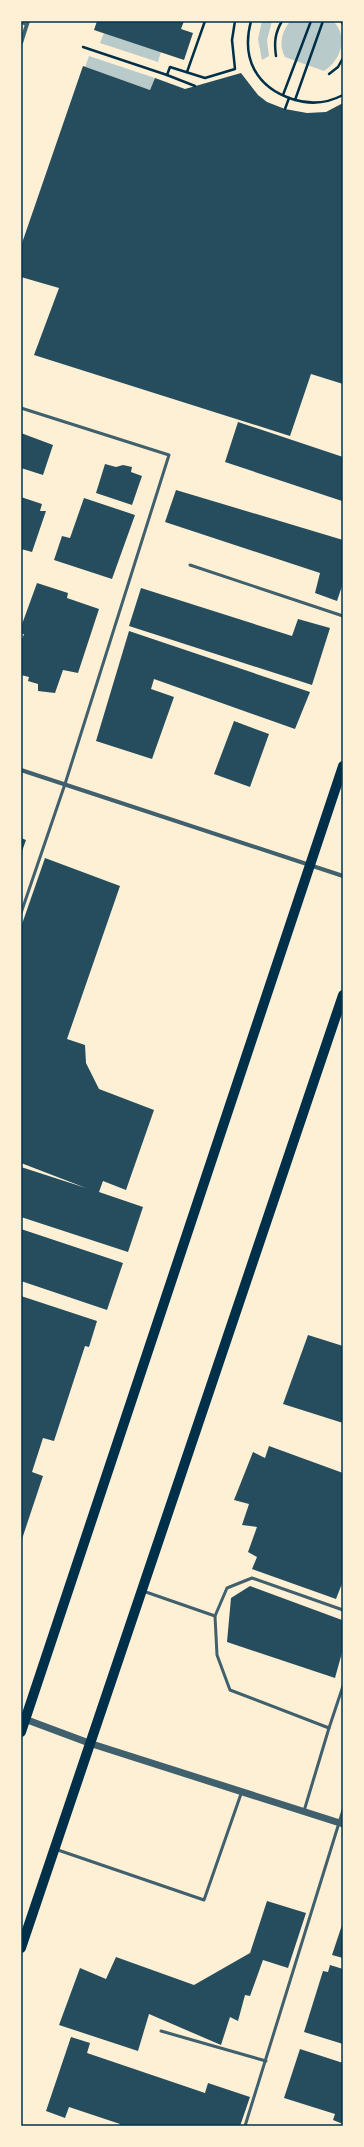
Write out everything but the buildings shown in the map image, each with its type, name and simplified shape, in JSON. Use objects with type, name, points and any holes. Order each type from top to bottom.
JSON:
[{"type":"main road","points":[[21,1732],[23,1719],[343,766]]},
{"type":"main road","points":[[21,1948],[343,995]]},
{"type":"street","points":[[21,43],[28,23]]},
{"type":"street","points":[[21,770],[343,876]]},
{"type":"street","points":[[23,1719],[89,1743],[341,1823]]},
{"type":"lane","points":[[21,22],[28,23]]},
{"type":"lane","points":[[21,408],[169,455],[65,784],[21,913]]},
{"type":"lane","points":[[190,565],[343,616]]},
{"type":"lane","points":[[329,1728],[230,1690],[216,1655],[215,1616],[227,1588],[252,1578],[343,1610]]},
{"type":"lane","points":[[141,1590],[215,1616]]},
{"type":"lane","points":[[304,1811],[343,1686]]},
{"type":"lane","points":[[54,1849],[204,1900],[242,1792]]},
{"type":"lane","points":[[245,2126],[341,1823],[343,1810]]},
{"type":"lane","points":[[161,2031],[266,2061]]},
{"type":"path","points":[[187,72],[205,21]]},
{"type":"path","points":[[167,75],[170,67],[204,78],[235,69],[232,40],[235,21]]},
{"type":"path","points":[[251,21],[248,31],[249,56],[258,77],[269,88],[289,98],[317,104],[343,95]]},
{"type":"path","points":[[276,56],[274,43],[276,31],[282,21]]},
{"type":"path","points":[[283,95],[311,21]]},
{"type":"path","points":[[295,100],[323,21]]},
{"type":"path","points":[[83,47],[195,86]]},
{"type":"path","points":[[329,74],[338,67],[343,58]]},
{"type":"path","points":[[285,109],[289,98]]},
{"type":"shaded area","points":[[262,21],[272,21],[267,40],[269,56],[262,60],[258,39]]},
{"type":"shaded area","points":[[290,21],[333,21],[338,27],[342,41],[339,55],[324,71],[285,57],[281,43],[285,29]]},
{"type":"shaded area","points":[[104,33],[161,52],[158,62],[100,43]]},
{"type":"shaded area","points":[[89,56],[155,78],[150,90],[85,67]]}]
